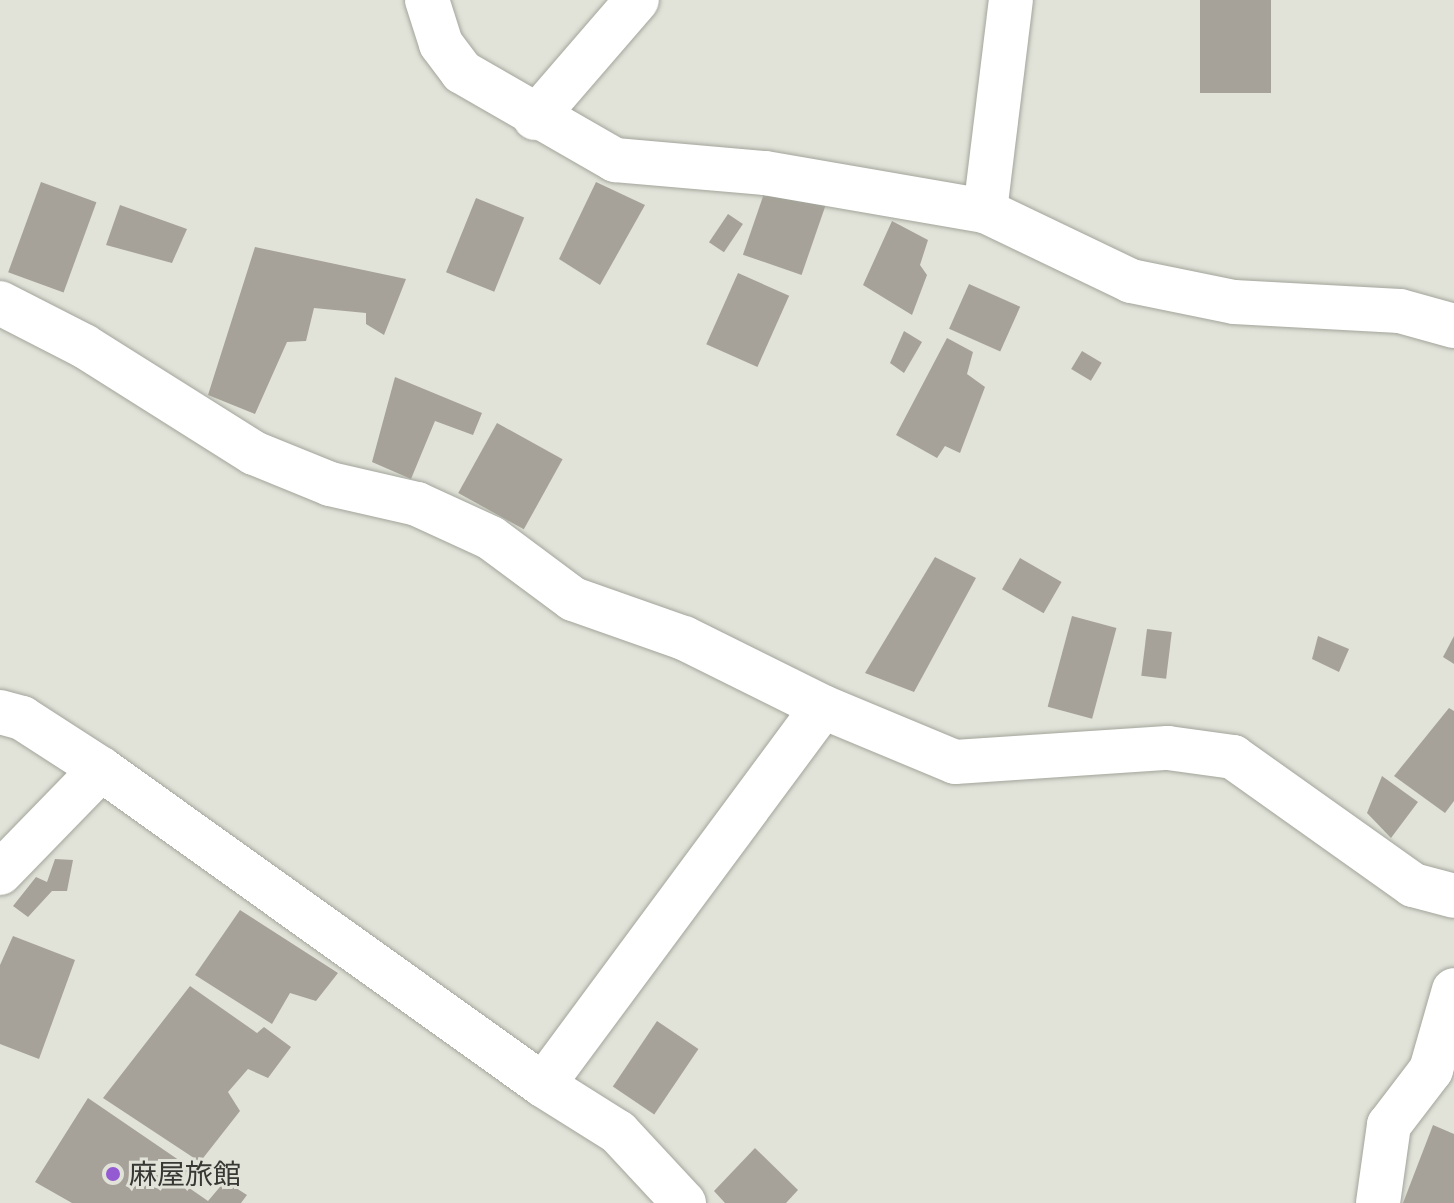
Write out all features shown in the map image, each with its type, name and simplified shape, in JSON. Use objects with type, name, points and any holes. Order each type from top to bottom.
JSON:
[{"type":"street","points":[[427,0],[441,44],[462,72],[535,118],[615,160],[765,173],[985,211],[1131,281],[1234,302],[1400,311],[1454,326]]},
{"type":"street","points":[[535,118],[637,0]]},
{"type":"street","points":[[985,211],[1011,0]]},
{"type":"street","points":[[0,303],[84,346],[254,453],[330,484],[417,504],[491,538],[573,599],[684,638],[823,707],[955,762],[1168,748],[1233,757],[1413,885],[1454,896]]},
{"type":"street","points":[[543,1085],[823,707]]},
{"type":"street","points":[[0,712],[22,718],[101,769],[543,1085],[618,1132],[684,1203]]},
{"type":"street","points":[[0,873],[101,769]]},
{"type":"street","points":[[1378,1203],[1389,1125],[1431,1070],[1454,990]]},
{"type":"building","points":[[1200,0],[1271,0],[1271,93],[1200,93]]},
{"type":"building","points":[[41,182],[96,202],[64,292],[8,272]]},
{"type":"building","points":[[596,182],[645,205],[600,285],[559,259]]},
{"type":"building","points":[[768,182],[827,202],[802,275],[743,255]]},
{"type":"building","points":[[476,198],[524,217],[494,292],[446,272]]},
{"type":"building","points":[[120,205],[187,229],[172,263],[106,245]]},
{"type":"building","points":[[728,214],[743,224],[724,252],[709,242]]},
{"type":"building","points":[[892,221],[928,240],[920,265],[927,275],[912,315],[863,285]]},
{"type":"building","points":[[255,247],[406,279],[384,335],[366,324],[366,313],[314,308],[306,341],[287,342],[255,414],[208,395]]},
{"type":"building","points":[[738,273],[789,296],[757,367],[706,344]]},
{"type":"building","points":[[969,284],[1020,307],[1000,352],[949,329]]},
{"type":"building","points":[[904,331],[922,342],[904,373],[890,363]]},
{"type":"building","points":[[947,338],[973,352],[967,374],[985,387],[960,453],[945,446],[937,458],[896,435]]},
{"type":"building","points":[[1082,351],[1102,363],[1091,381],[1071,369]]},
{"type":"building","points":[[395,377],[482,413],[473,435],[435,421],[411,479],[372,462]]},
{"type":"building","points":[[497,423],[563,459],[524,529],[458,493]]},
{"type":"building","points":[[935,557],[976,578],[914,692],[865,673]]},
{"type":"building","points":[[1020,558],[1062,582],[1044,613],[1002,589]]},
{"type":"building","points":[[1072,616],[1116,628],[1092,719],[1048,707]]},
{"type":"building","points":[[1147,629],[1172,632],[1166,679],[1141,676]]},
{"type":"building","points":[[1318,636],[1349,649],[1339,672],[1312,659]]},
{"type":"building","points":[[1454,636],[1454,664],[1443,657]]},
{"type":"building","points":[[1449,708],[1454,711],[1454,801],[1445,813],[1394,776]]},
{"type":"building","points":[[1382,776],[1418,802],[1391,838],[1367,813]]},
{"type":"building","points":[[55,859],[73,860],[67,891],[52,891],[28,917],[13,906],[36,877],[47,882]]},
{"type":"building","points":[[240,910],[338,973],[316,1001],[290,993],[272,1024],[195,975]]},
{"type":"building","points":[[13,936],[75,960],[39,1059],[0,1044],[0,965]]},
{"type":"building","points":[[190,986],[257,1033],[264,1027],[291,1047],[268,1078],[248,1069],[228,1092],[240,1111],[200,1162],[103,1098]]},
{"type":"building","points":[[657,1021],[698,1049],[654,1114],[613,1086]]},
{"type":"building","points":[[88,1098],[189,1167],[182,1183],[208,1201],[225,1181],[247,1195],[241,1203],[72,1203],[35,1182]]},
{"type":"building","points":[[1433,1125],[1454,1134],[1454,1203],[1403,1203]]},
{"type":"building","points":[[755,1148],[798,1190],[786,1203],[725,1203],[714,1191]]},
{"type":"place","name":"麻屋旅館","points":[[113,1174]]}]
